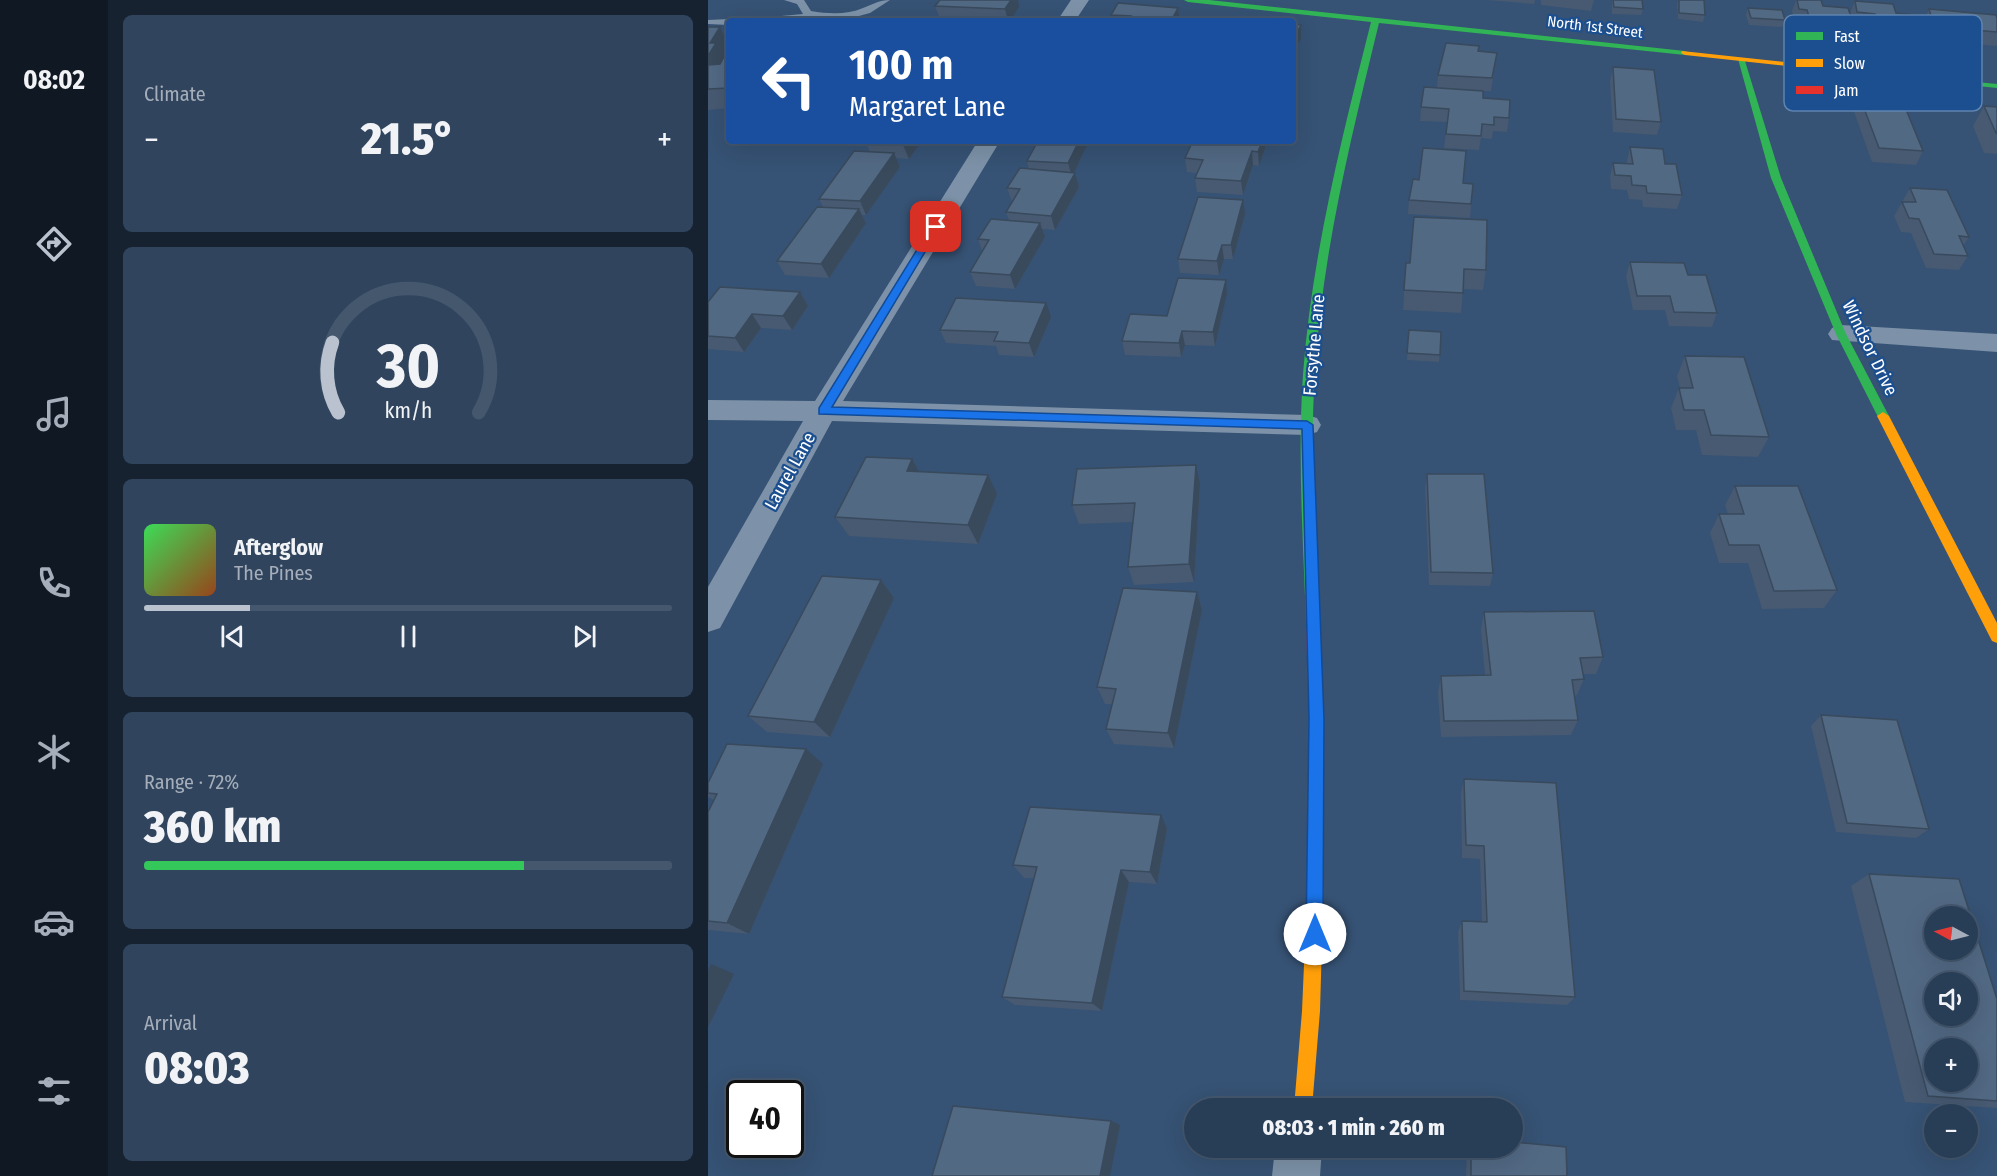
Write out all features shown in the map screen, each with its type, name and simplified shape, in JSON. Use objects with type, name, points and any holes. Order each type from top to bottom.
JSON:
[{"type":"street","points":[[1068,18],[1080,0]]},
{"type":"street","name":"North 1st Street","points":[[1188,0],[1784,65]]},
{"type":"street","name":"Forsythe Lane","points":[[1304,1098],[1315,934],[1316,767],[1307,425],[1317,297],[1336,182],[1376,19]]},
{"type":"street","name":"Windsor Drive","points":[[1741,61],[1776,178],[1841,334],[1997,637]]},
{"type":"street","name":"North 1st Street","points":[[1982,85],[1997,86]]},
{"type":"street","name":"Laurel Lane","points":[[708,618],[824,411],[986,144]]},
{"type":"street","points":[[1841,334],[1997,343]]},
{"type":"street","points":[[708,410],[824,411],[1307,425]]},
{"type":"street","points":[[1296,1176],[1298,1158]]},
{"type":"lane","points":[[789,0],[800,1],[808,17],[847,16],[868,12],[885,0]]},
{"type":"lane","points":[[709,22],[726,22]]},
{"type":"lane","points":[[708,41],[726,42]]},
{"type":"building","points":[[940,0],[1011,0],[1005,9],[935,6]]},
{"type":"building","points":[[1613,0],[1642,0],[1643,9],[1614,7]]},
{"type":"building","points":[[1679,0],[1704,0],[1705,15],[1679,13]]},
{"type":"building","points":[[1797,0],[1821,0],[1823,6],[1848,8],[1850,15],[1808,15],[1807,10],[1799,9]]},
{"type":"building","points":[[1855,1],[1893,4],[1896,13],[1913,15],[1875,15],[1857,12]]},
{"type":"building","points":[[1118,3],[1178,8],[1173,18],[1130,18],[1131,16],[1111,15]]},
{"type":"building","points":[[1748,8],[1782,10],[1784,20],[1751,18]]},
{"type":"building","points":[[1929,9],[1996,15],[1997,32],[1982,31],[1982,15],[1931,15]]},
{"type":"building","points":[[1296,24],[1301,25],[1296,34]]},
{"type":"building","points":[[708,27],[720,27],[710,43],[716,43],[708,56]]},
{"type":"building","points":[[1446,43],[1479,46],[1478,51],[1497,53],[1492,78],[1438,75]]},
{"type":"building","points":[[726,55],[726,88],[708,89],[708,65],[720,64]]},
{"type":"building","points":[[1613,67],[1654,70],[1661,122],[1616,119]]},
{"type":"building","points":[[1424,87],[1483,91],[1483,98],[1510,100],[1509,118],[1494,117],[1494,125],[1482,124],[1481,136],[1446,134],[1449,109],[1421,107]]},
{"type":"building","points":[[1984,106],[1997,107],[1997,133],[1996,133]]},
{"type":"building","points":[[1865,111],[1907,111],[1923,151],[1879,148]]},
{"type":"building","points":[[1036,144],[1078,144],[1068,163],[1027,161]]},
{"type":"building","points":[[1192,144],[1261,144],[1258,152],[1252,151],[1241,181],[1195,178],[1203,160],[1185,158]]},
{"type":"building","points":[[1630,147],[1663,149],[1665,164],[1676,164],[1682,195],[1647,193],[1646,186],[1632,185],[1631,176],[1615,175],[1613,163],[1633,164]]},
{"type":"building","points":[[1423,148],[1466,151],[1463,183],[1473,184],[1471,204],[1409,200],[1413,179],[1419,180]]},
{"type":"building","points":[[854,151],[894,153],[860,201],[819,199]]},
{"type":"building","points":[[1020,168],[1075,173],[1051,216],[1006,212],[1020,189],[1007,188]]},
{"type":"building","points":[[1910,188],[1947,190],[1969,237],[1959,236],[1968,256],[1934,254],[1919,219],[1909,218],[1902,202],[1916,202]]},
{"type":"building","points":[[1198,197],[1243,200],[1231,245],[1222,245],[1217,261],[1178,259]]},
{"type":"building","points":[[817,207],[859,209],[821,264],[777,261]]},
{"type":"building","points":[[1414,217],[1487,220],[1486,270],[1464,269],[1463,293],[1404,290],[1406,263],[1410,263]]},
{"type":"building","points":[[991,219],[1040,223],[1010,275],[970,272],[989,240],[978,239]]},
{"type":"building","points":[[1630,262],[1684,263],[1688,275],[1706,275],[1717,313],[1674,312],[1670,296],[1637,296]]},
{"type":"building","points":[[1178,278],[1226,280],[1213,332],[1182,331],[1179,343],[1122,341],[1130,314],[1167,316]]},
{"type":"building","points":[[720,287],[800,292],[783,316],[752,314],[735,338],[708,336],[708,302]]},
{"type":"building","points":[[956,298],[1046,303],[1029,343],[994,341],[998,332],[940,330]]},
{"type":"building","points":[[1409,330],[1441,332],[1440,355],[1407,353]]},
{"type":"building","points":[[1685,356],[1744,357],[1769,437],[1711,435],[1704,410],[1684,410],[1679,388],[1693,388]]},
{"type":"building","points":[[866,457],[912,459],[907,471],[988,475],[968,525],[835,517]]},
{"type":"building","points":[[1196,465],[1189,564],[1128,567],[1135,503],[1072,505],[1077,469]]},
{"type":"building","points":[[1427,474],[1484,474],[1493,573],[1431,572]]},
{"type":"building","points":[[1735,486],[1798,486],[1837,590],[1774,591],[1759,545],[1729,545],[1719,514],[1744,514]]},
{"type":"building","points":[[822,576],[881,580],[814,722],[748,716]]},
{"type":"building","points":[[1123,588],[1197,592],[1168,733],[1106,729],[1116,689],[1097,687]]},
{"type":"building","points":[[1594,611],[1603,657],[1580,658],[1584,679],[1572,680],[1578,720],[1444,721],[1441,676],[1491,675],[1484,612]]},
{"type":"building","points":[[1821,715],[1897,720],[1929,829],[1847,823]]},
{"type":"building","points":[[727,744],[806,749],[727,923],[708,921],[708,812],[717,794],[708,793],[708,783]]},
{"type":"building","points":[[1464,779],[1556,783],[1575,997],[1464,991],[1462,921],[1487,922],[1484,846],[1466,845]]},
{"type":"building","points":[[1030,807],[1161,815],[1150,872],[1121,870],[1092,1003],[1002,997],[1037,867],[1013,865]]},
{"type":"building","points":[[1869,874],[1959,879],[1968,906],[1924,906],[1924,960],[1978,960],[1978,939],[1997,999],[1997,1101],[1928,1096],[1927,1092],[1978,1092],[1978,1038],[1924,1038],[1924,1081]]},
{"type":"building","points":[[953,1106],[1111,1121],[1100,1176],[932,1176]]},
{"type":"building","points":[[1523,1143],[1566,1147],[1567,1176],[1471,1176],[1471,1158],[1523,1158]]},
{"type":"traffic: fast","points":[[1188,0],[1685,53]]},
{"type":"traffic: fast","points":[[1312,596],[1307,428],[1313,327],[1335,194],[1376,19]]},
{"type":"traffic: fast","points":[[1741,61],[1776,178],[1841,334],[1883,416]]},
{"type":"traffic: fast","points":[[1982,84],[1997,86]]},
{"type":"traffic: slow","points":[[1685,53],[1784,64]]},
{"type":"traffic: slow","points":[[1883,416],[1997,637]]},
{"type":"traffic: slow","points":[[1304,1098],[1311,1011],[1316,872]]},
{"type":"traffic: jam","points":[[1312,596],[1316,717],[1316,872]]},
{"type":"route","points":[[936,227],[824,411],[1307,425],[1316,719],[1315,934]]}]
